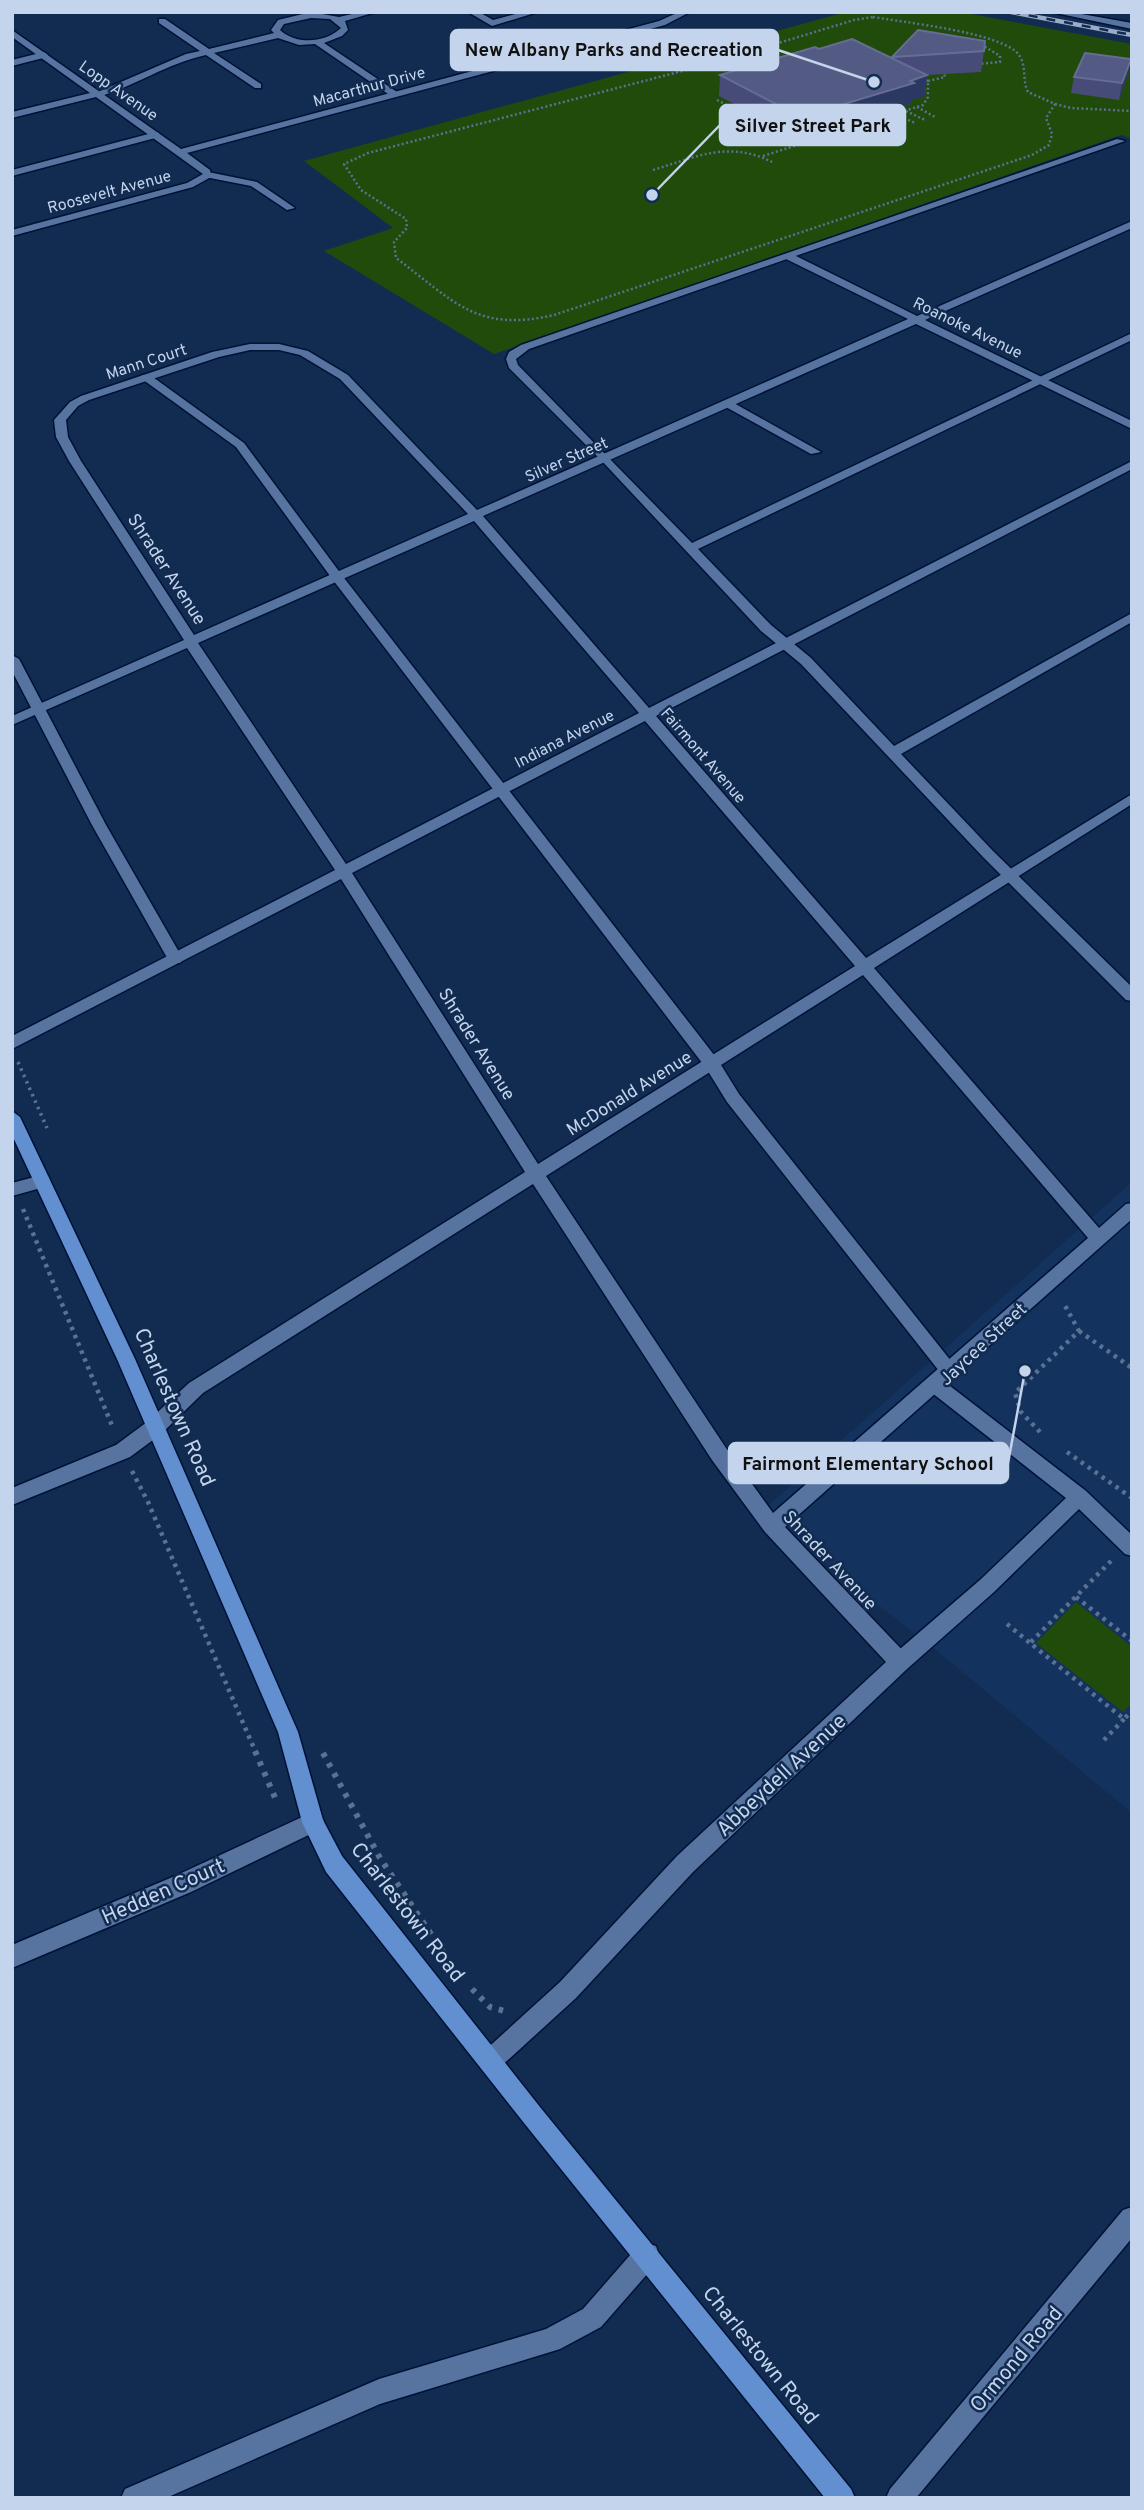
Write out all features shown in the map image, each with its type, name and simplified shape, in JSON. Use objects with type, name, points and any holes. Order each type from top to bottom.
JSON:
[{"type":"main road","name":"Charlestown Road","points":[[12,1117],[126,1359],[288,1732],[313,1822],[334,1864],[842,2498]]},
{"type":"street","points":[[278,34],[275,30],[281,22],[308,14],[340,20],[372,12]]},
{"type":"street","points":[[472,12],[492,23],[534,12]]},
{"type":"street","name":"Macarthur Drive","points":[[180,152],[662,23],[685,12]]},
{"type":"street","points":[[1055,12],[1132,26]]},
{"type":"street","points":[[1101,21],[1121,12]]},
{"type":"street","points":[[12,115],[98,94],[128,84],[189,56],[278,34],[293,40],[316,41],[342,33],[344,24],[340,20]]},
{"type":"street","points":[[162,21],[258,86]]},
{"type":"street","name":"Lopp Avenue","points":[[12,33],[207,173]]},
{"type":"street","points":[[316,41],[394,94]]},
{"type":"street","points":[[12,63],[44,55]]},
{"type":"street","points":[[12,173],[156,135]]},
{"type":"street","points":[[1120,141],[525,347],[513,354],[511,359],[513,366],[605,458],[766,628],[785,643],[1011,876],[1132,996]]},
{"type":"street","points":[[207,173],[245,180],[290,208]]},
{"type":"street","name":"Roosevelt Avenue","points":[[12,233],[190,185],[207,173]]},
{"type":"street","name":"Silver Street","points":[[12,721],[1132,225]]},
{"type":"street","name":"Roanoke Avenue","points":[[790,257],[1132,426]]},
{"type":"street","points":[[691,548],[1132,336]]},
{"type":"street","name":"Mann Court","points":[[61,420],[74,404],[85,398],[216,354],[250,347]]},
{"type":"street","name":"Fairmont Avenue","points":[[250,347],[304,352],[334,370],[369,401],[419,458],[476,516],[1099,1239]]},
{"type":"street","points":[[146,377],[240,445],[337,577],[712,1064],[733,1098],[949,1371]]},
{"type":"street","points":[[728,404],[816,452]]},
{"type":"street","name":"Shrader Avenue","points":[[61,420],[62,437],[95,494],[719,1454],[772,1527],[900,1662]]},
{"type":"street","name":"Indiana Avenue","points":[[12,1043],[1132,464]]},
{"type":"street","points":[[892,752],[1132,617]]},
{"type":"street","points":[[12,659],[99,825],[175,959]]},
{"type":"street","name":"McDonald Avenue","points":[[12,1497],[123,1451],[154,1428],[196,1388],[1132,798]]},
{"type":"street","points":[[14,1189],[42,1181]]},
{"type":"street","name":"Jaycee Street","points":[[1130,1546],[1079,1497],[934,1384],[1132,1209]]},
{"type":"street","points":[[772,1527],[934,1384]]},
{"type":"street","name":"Abbeydell Avenue","points":[[491,2061],[568,1990],[685,1864],[846,1716],[900,1662],[987,1586],[1079,1497]]},
{"type":"street","name":"Hedden Court","points":[[12,1957],[183,1884],[313,1822]]},
{"type":"street","name":"Ormond Road","points":[[899,2498],[1132,2219]]},
{"type":"street","points":[[134,2498],[379,2392],[551,2340],[592,2318],[647,2255]]},
{"type":"path","points":[[1055,104],[1045,117],[1052,134],[1049,145],[1032,155],[554,315],[526,321],[499,321],[475,314],[396,258],[394,242],[407,228],[406,219],[364,192],[347,174],[344,164],[368,153],[713,63],[854,20],[873,17],[998,41],[1021,57],[1022,86],[1035,98],[1072,108],[1132,111]]},
{"type":"path","points":[[973,42],[1000,56],[1000,62],[974,64]]},
{"type":"path","points":[[917,79],[928,81],[945,78],[946,73],[941,67],[950,64]]},
{"type":"path","points":[[763,156],[923,105],[928,96],[928,81]]},
{"type":"path","points":[[918,92],[928,96]]},
{"type":"path","points":[[717,100],[801,144]]},
{"type":"path","points":[[917,107],[935,117]]},
{"type":"path","points":[[906,110],[925,120]]},
{"type":"path","points":[[895,114],[915,123]]},
{"type":"path","points":[[653,170],[729,148],[750,150],[772,162]]},
{"type":"path","points":[[14,1189],[116,1434]]},
{"type":"path","points":[[1060,1297],[1079,1331],[1132,1368]]},
{"type":"path","points":[[1041,1432],[1021,1412],[1015,1393],[1079,1331]]},
{"type":"path","points":[[1063,1449],[1132,1498]]},
{"type":"path","points":[[130,1467],[148,1502],[278,1803]]},
{"type":"path","points":[[1030,1643],[1130,1546]]},
{"type":"path","points":[[1076,1597],[1132,1640]]},
{"type":"path","points":[[1007,1624],[1124,1719]]},
{"type":"path","points":[[1104,1740],[1132,1711]]},
{"type":"path","points":[[318,1741],[347,1801],[383,1865],[452,1964]]},
{"type":"path","points":[[466,1982],[490,2007],[503,2011],[513,2007]]},
{"type":"shaded area","points":[[1132,1182],[1132,1813],[947,1659],[761,1512]]},
{"type":"green space","points":[[846,12],[960,12],[1132,44],[1132,139],[1121,135],[494,354],[324,251],[393,228],[304,161]]},
{"type":"green space","points":[[1076,1602],[1132,1647],[1132,1703],[1123,1712],[1036,1643]]},
{"type":"building","points":[[918,30],[985,41],[984,51],[892,57]]},
{"type":"building","points":[[852,39],[927,75],[910,81],[914,83],[801,117],[720,75],[815,47],[819,49]]},
{"type":"building","points":[[1085,53],[1131,59],[1122,83],[1074,77]]},
{"type":"railway","points":[[1011,12],[1132,35]]},
{"type":"place","name":"New Albany Parks and Recreation","points":[[874,82]]},
{"type":"place","name":"Silver Street Park","points":[[652,195]]},
{"type":"place","name":"Fairmont Elementary School","points":[[1025,1371]]}]
